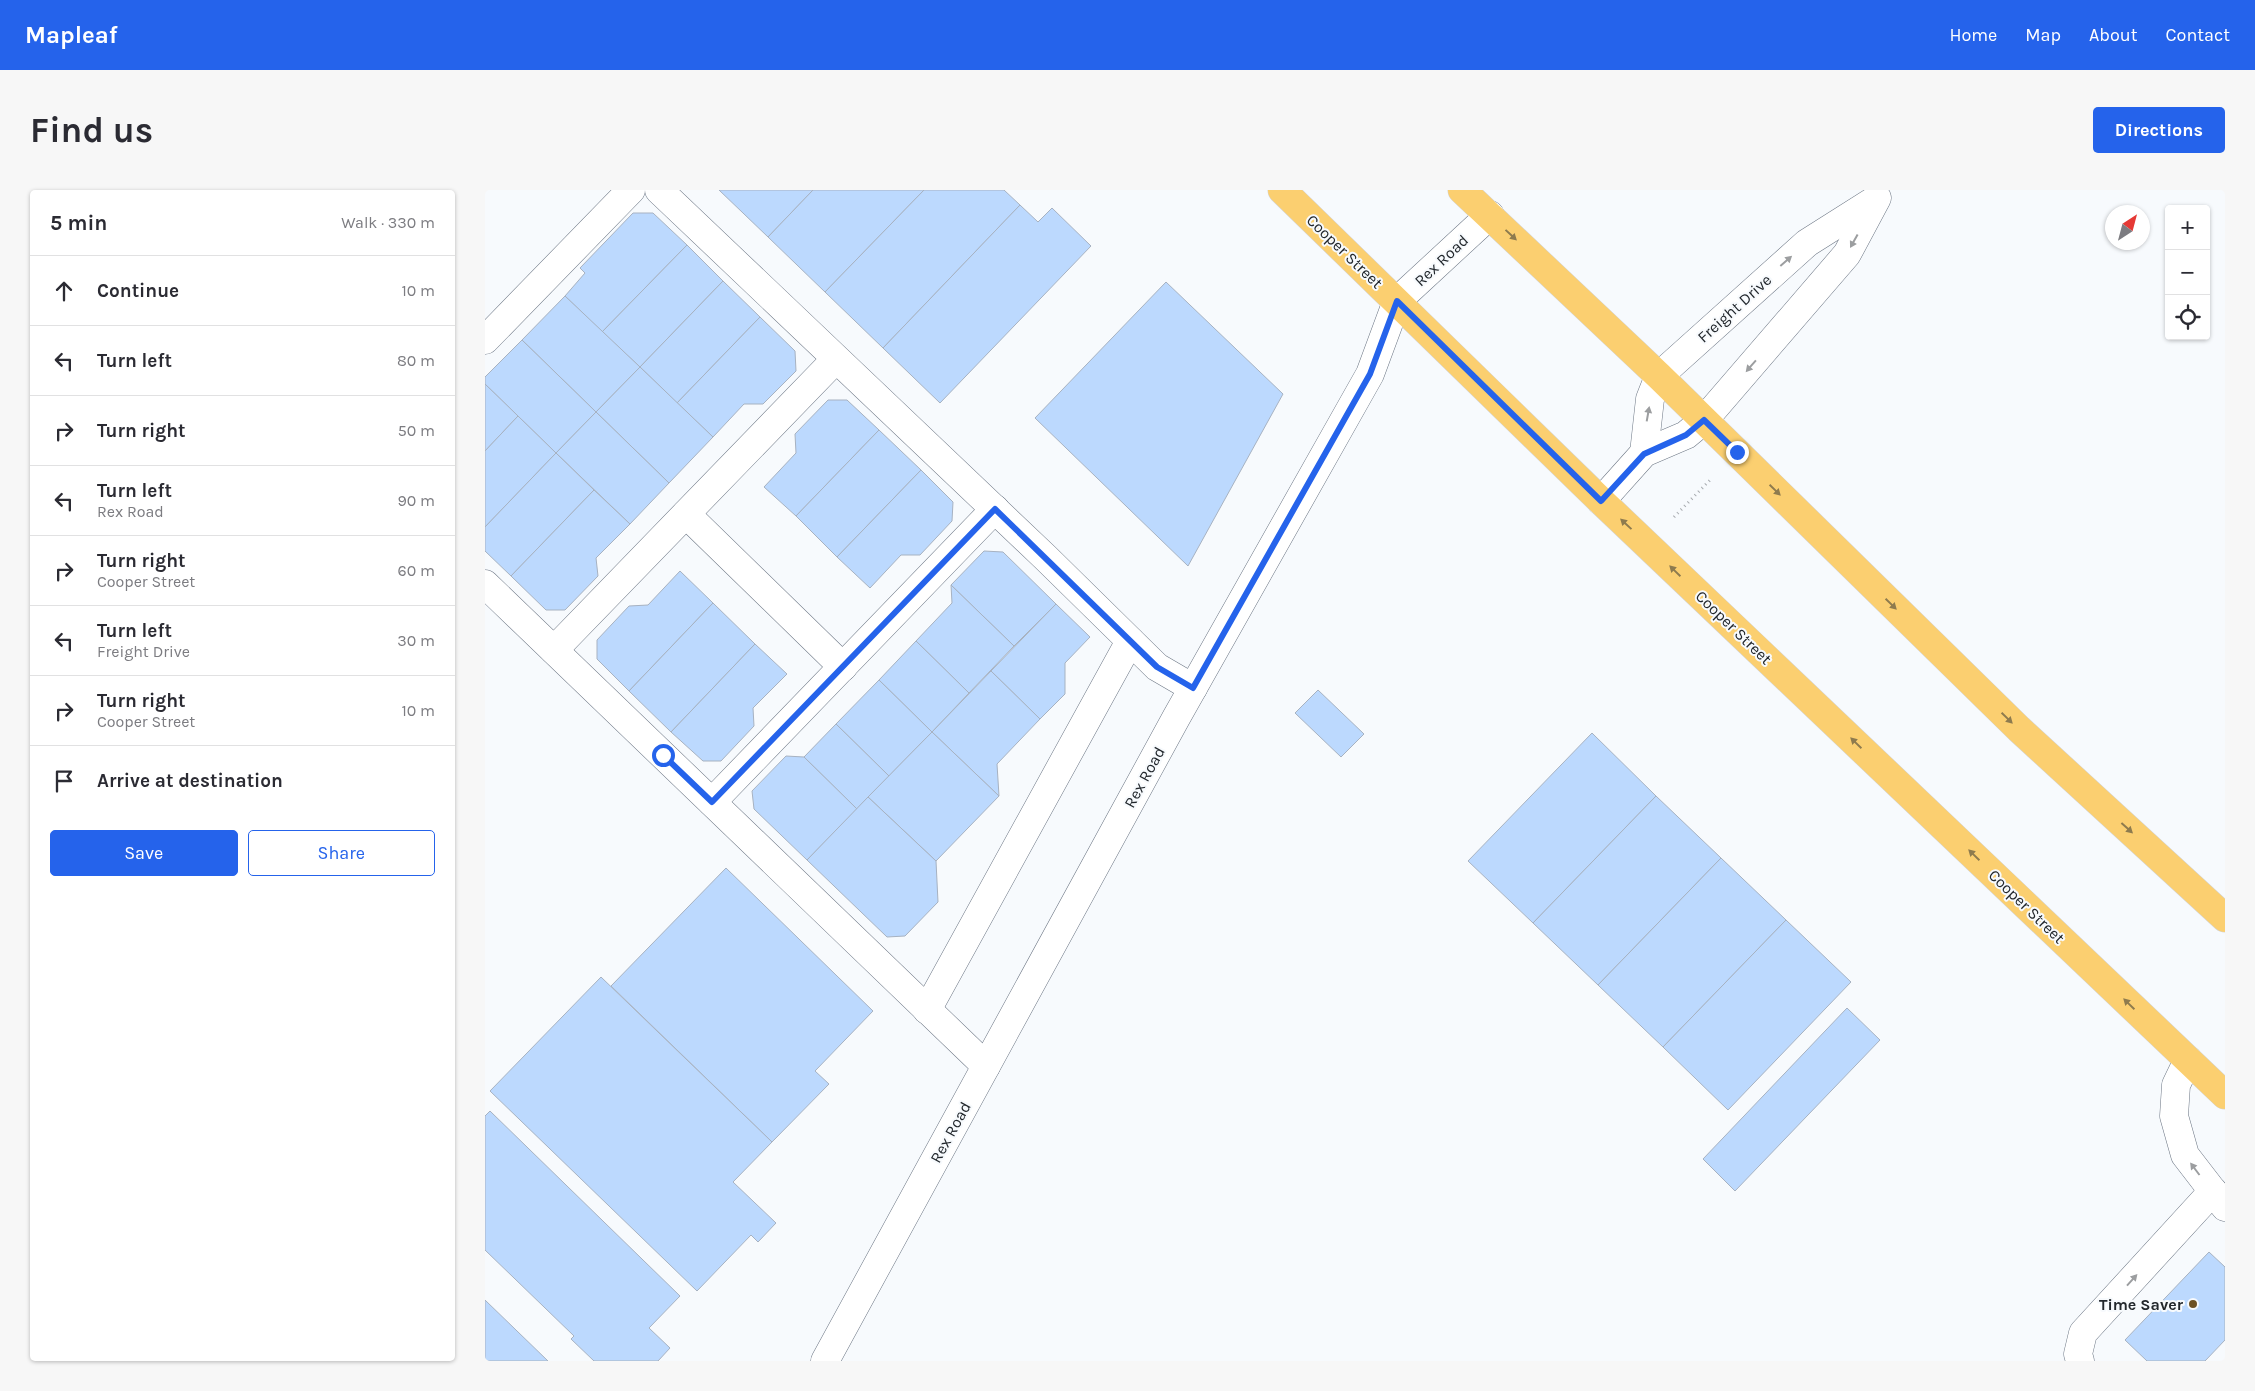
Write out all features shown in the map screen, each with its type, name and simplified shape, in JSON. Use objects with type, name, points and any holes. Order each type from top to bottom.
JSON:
[{"type":"main road","name":"Cooper Street","points":[[1282,190],[1601,501],[2225,1095]]},
{"type":"main road","points":[[1462,190],[1659,376],[2019,729],[2225,918]]},
{"type":"street","points":[[485,340],[631,190]]},
{"type":"street","points":[[659,190],[835,360],[995,509],[1157,667],[1193,688]]},
{"type":"street","name":"Freight Drive","points":[[1644,454],[1650,399],[1659,376],[1807,243],[1881,194]]},
{"type":"street","name":"Freight Drive","points":[[1601,501],[1644,454],[1686,435],[1704,420],[1847,254],[1881,194]]},
{"type":"street","name":"Rex Road","points":[[825,1361],[1193,688],[1370,374],[1397,301],[1489,215]]},
{"type":"street","points":[[554,650],[835,360]]},
{"type":"street","points":[[712,802],[995,509]]},
{"type":"street","points":[[686,514],[843,667]]},
{"type":"street","points":[[485,584],[986,1066]]},
{"type":"street","points":[[927,1010],[1130,641]]},
{"type":"street","points":[[2080,1361],[2078,1354],[2083,1333],[2219,1199],[2185,1155],[2174,1116],[2177,1085],[2188,1060]]},
{"type":"path","points":[[1674,517],[1711,478]]},
{"type":"building","points":[[719,190],[813,190],[768,237]]},
{"type":"building","points":[[813,190],[924,190],[825,292],[768,237]]},
{"type":"building","points":[[924,190],[1004,190],[1020,205],[883,348],[825,292]]},
{"type":"building","points":[[1020,205],[1038,222],[1052,208],[1091,246],[940,403],[883,348]]},
{"type":"building","points":[[633,213],[653,213],[687,245],[602,332],[565,296],[585,273],[580,268]]},
{"type":"building","points":[[687,245],[723,281],[640,367],[602,332]]},
{"type":"building","points":[[723,281],[760,317],[677,403],[640,367]]},
{"type":"building","points":[[1166,282],[1283,394],[1188,566],[1035,418]]},
{"type":"building","points":[[565,296],[640,367],[596,412],[522,340]]},
{"type":"building","points":[[760,317],[795,351],[796,371],[763,404],[744,404],[713,437],[677,403]]},
{"type":"building","points":[[522,340],[596,412],[556,453],[485,384],[485,377]]},
{"type":"building","points":[[640,367],[713,437],[669,483],[596,412]]},
{"type":"building","points":[[485,384],[518,416],[485,451]]},
{"type":"building","points":[[828,400],[847,400],[879,430],[796,516],[764,487],[796,453],[795,434]]},
{"type":"building","points":[[596,412],[669,483],[630,524],[556,453]]},
{"type":"building","points":[[518,416],[556,453],[485,527],[485,451]]},
{"type":"building","points":[[879,430],[921,470],[837,557],[796,516]]},
{"type":"building","points":[[556,453],[594,490],[511,576],[485,551],[485,527]]},
{"type":"building","points":[[921,470],[953,502],[952,521],[920,555],[901,555],[870,588],[837,557]]},
{"type":"building","points":[[594,490],[630,524],[596,558],[598,576],[565,610],[546,610],[511,576]]},
{"type":"building","points":[[984,551],[1003,552],[1056,604],[1014,646],[951,585]]},
{"type":"building","points":[[680,571],[713,603],[629,691],[597,659],[597,640],[629,606],[648,605]]},
{"type":"building","points":[[951,585],[1014,646],[969,693],[916,641],[952,603]]},
{"type":"building","points":[[713,603],[755,644],[671,732],[629,691]]},
{"type":"building","points":[[1056,604],[1090,637],[1065,663],[1065,694],[1040,719],[991,671]]},
{"type":"building","points":[[916,641],[969,693],[932,732],[879,680]]},
{"type":"building","points":[[755,644],[787,674],[753,708],[754,726],[721,761],[703,761],[671,732]]},
{"type":"building","points":[[991,671],[1040,719],[997,764],[999,796],[932,732]]},
{"type":"building","points":[[879,680],[932,732],[889,776],[836,724]]},
{"type":"building","points":[[1318,690],[1364,734],[1341,757],[1295,713]]},
{"type":"building","points":[[836,724],[889,776],[857,809],[804,757]]},
{"type":"building","points":[[932,732],[999,796],[936,861],[868,797]]},
{"type":"building","points":[[1592,733],[1656,796],[1533,923],[1468,861]]},
{"type":"building","points":[[786,756],[804,757],[857,809],[807,860],[754,809],[752,791]]},
{"type":"building","points":[[1656,796],[1721,858],[1598,985],[1533,923]]},
{"type":"building","points":[[868,797],[936,861],[938,902],[905,936],[887,937],[807,860]]},
{"type":"building","points":[[1721,858],[1786,920],[1663,1047],[1598,985]]},
{"type":"building","points":[[726,868],[873,1011],[815,1071],[829,1084],[772,1142],[611,986]]},
{"type":"building","points":[[1786,920],[1851,982],[1728,1110],[1663,1047]]},
{"type":"building","points":[[601,977],[772,1142],[733,1182],[776,1223],[758,1242],[751,1235],[697,1291],[490,1091]]},
{"type":"building","points":[[1847,1008],[1880,1040],[1735,1191],[1703,1159]]},
{"type":"building","points":[[490,1111],[680,1296],[649,1328],[670,1348],[658,1361],[594,1361],[571,1339],[574,1336],[485,1250],[485,1116]]},
{"type":"building","name":"Time Saver","points":[[2209,1252],[2225,1267],[2225,1340],[2205,1361],[2147,1361],[2125,1340]]},
{"type":"building","points":[[485,1300],[548,1361],[485,1361]]},
{"type":"place","name":"Time Saver","points":[[2193,1304]]},
{"type":"route","points":[[663,755],[712,802],[995,509],[1157,667],[1193,688],[1370,374],[1397,301],[1601,501],[1644,454],[1672,443],[1686,435],[1704,420],[1737,452]]}]
